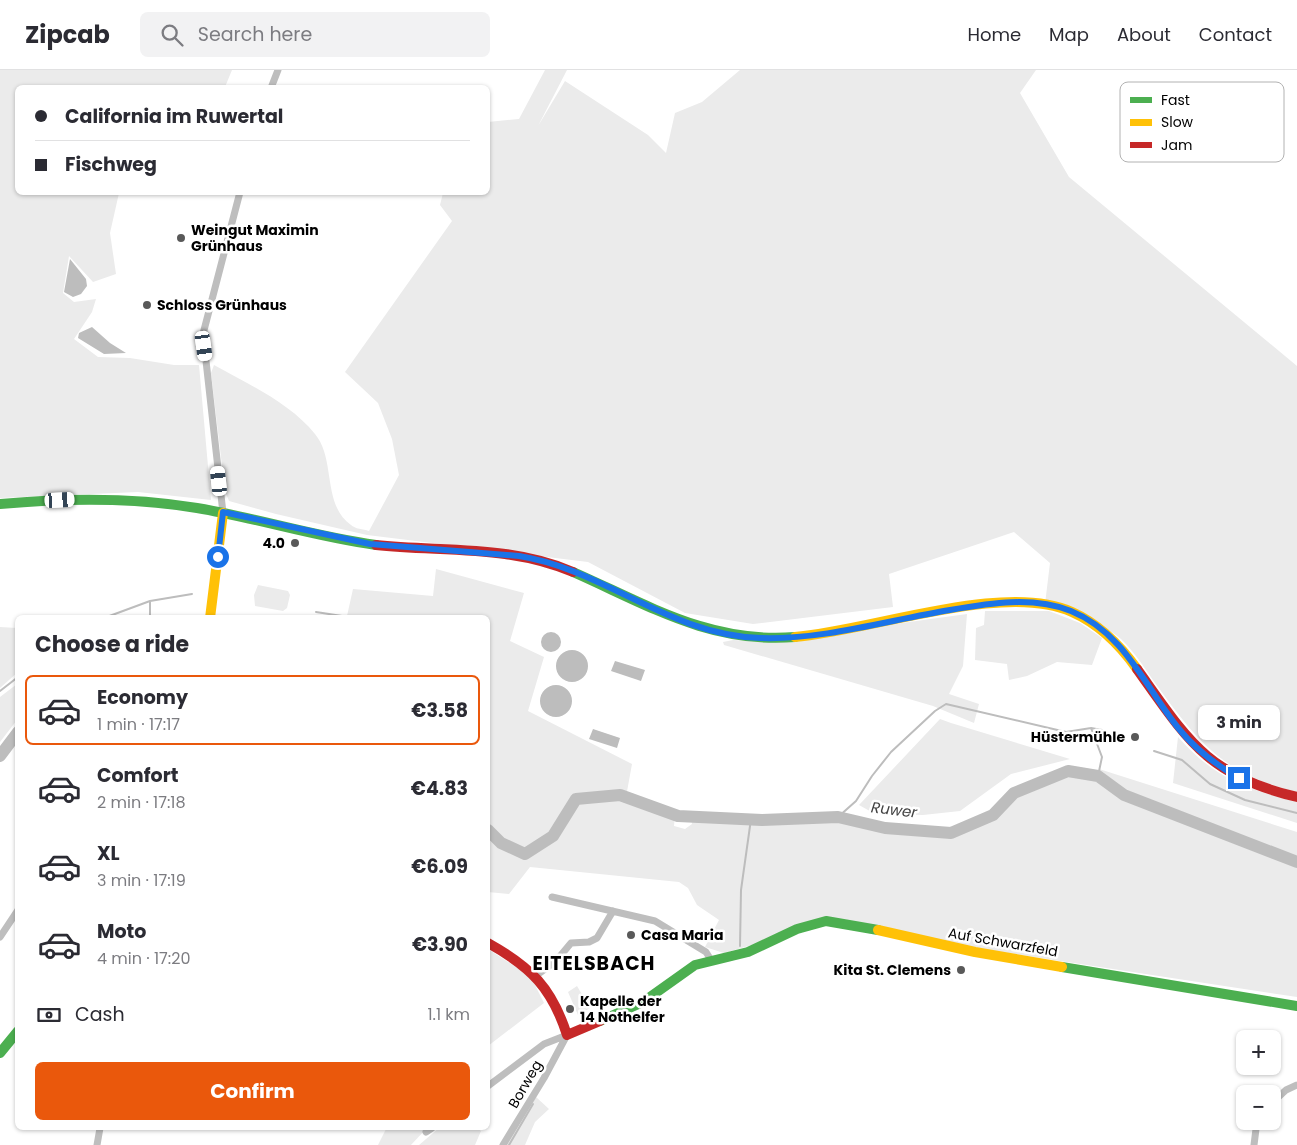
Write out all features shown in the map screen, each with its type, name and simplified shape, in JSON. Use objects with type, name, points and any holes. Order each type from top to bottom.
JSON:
[{"type":"main road","points":[[0,504],[97,499],[162,503],[223,512],[370,544],[534,558],[584,576],[676,620],[728,634],[761,638],[810,635],[990,603],[1052,605],[1071,611],[1105,630],[1134,663],[1180,730],[1213,762],[1248,783],[1297,797]]},
{"type":"main road","points":[[210,615],[223,512]]},
{"type":"main road","name":"Auf Schwarzfeld","points":[[567,1035],[643,1002],[689,968],[711,960],[748,952],[810,924],[834,922],[975,952],[1297,1006]]},
{"type":"main road","points":[[490,944],[537,975],[556,1002],[567,1035]]},
{"type":"main road","points":[[0,1053],[15,1035]]},
{"type":"street","points":[[271,85],[278,70]]},
{"type":"street","points":[[223,512],[203,334],[239,195]]},
{"type":"street","points":[[552,897],[655,921],[706,952],[711,960]]},
{"type":"street","points":[[537,975],[543,968],[556,961],[571,943],[589,942],[597,938],[613,911]]},
{"type":"street","points":[[0,936],[15,914]]},
{"type":"street","points":[[490,1084],[544,1044],[567,1035]]},
{"type":"street","name":"Borweg","points":[[504,1145],[567,1035]]},
{"type":"street","points":[[1281,1095],[1297,1085]]},
{"type":"street","points":[[97,1145],[100,1130]]},
{"type":"street","points":[[1254,1145],[1256,1130]]},
{"type":"shaded area","points":[[0,70],[232,70],[226,85],[15,85],[15,195],[119,195],[110,233],[116,274],[93,282],[69,256],[63,293],[74,302],[96,299],[92,312],[74,339],[98,357],[130,358],[174,365],[199,365],[211,500],[138,492],[0,498]]},
{"type":"shaded area","points":[[545,70],[567,70],[538,126],[565,81],[648,135],[666,153],[675,113],[702,102],[740,70],[1036,70],[1020,93],[1069,177],[1297,366],[1297,792],[1251,777],[1233,767],[1217,755],[1187,725],[1136,656],[1121,639],[1094,622],[1045,604],[1050,563],[1014,532],[889,574],[893,607],[753,624],[685,613],[588,562],[367,535],[229,501],[225,491],[211,373],[214,365],[268,395],[305,423],[321,444],[336,506],[342,516],[353,526],[369,531],[399,475],[392,439],[378,403],[345,372],[452,221],[440,205],[442,195],[490,195],[490,122],[519,119]]},
{"type":"shaded area","points":[[70,259],[86,279],[87,286],[81,294],[73,297],[64,292]]},
{"type":"shaded area","points":[[92,327],[110,343],[126,353],[104,354],[78,338],[79,333]]},
{"type":"shaded area","points":[[436,569],[524,593],[510,641],[544,657],[528,711],[632,764],[626,797],[675,815],[674,826],[685,829],[692,824],[691,816],[751,819],[838,817],[885,828],[951,833],[993,815],[1014,793],[1068,771],[1098,776],[1099,769],[1297,832],[1297,997],[981,949],[843,919],[724,953],[705,947],[719,920],[697,905],[688,888],[679,882],[530,867],[509,894],[490,892],[490,615],[347,615],[353,589],[433,596]]},
{"type":"shaded area","points":[[258,585],[288,591],[290,595],[287,608],[283,611],[255,606],[254,595]]},
{"type":"shaded area","points":[[985,611],[1049,611],[1080,623],[1102,638],[1092,665],[1057,662],[1027,676],[1009,680],[1007,664],[975,660],[976,628],[984,625]]},
{"type":"shaded area","points":[[967,614],[963,666],[949,694],[979,704],[974,723],[933,706],[724,645],[723,642],[733,640],[764,642]]},
{"type":"shaded area","points":[[0,627],[15,628],[15,675],[0,688]]},
{"type":"shaded area","points":[[551,632],[558,635],[561,642],[558,649],[551,652],[544,649],[541,642],[544,635]]},
{"type":"shaded area","points":[[572,650],[583,655],[588,666],[583,677],[572,682],[561,677],[556,666],[561,655]]},
{"type":"shaded area","points":[[615,661],[645,670],[641,681],[611,671]]},
{"type":"shaded area","points":[[556,685],[567,690],[572,701],[567,712],[556,717],[545,712],[540,701],[545,690]]},
{"type":"shaded area","points":[[15,686],[15,723],[0,742],[0,697]]},
{"type":"shaded area","points":[[940,719],[1070,759],[1011,774],[960,811],[923,815],[875,814],[859,805]]},
{"type":"shaded area","points":[[593,729],[620,738],[617,748],[589,739]]},
{"type":"shaded area","points":[[1178,737],[1205,763],[1232,780],[1246,787],[1297,802],[1297,823],[1173,783]]},
{"type":"shaded area","points":[[490,950],[531,977],[544,1003],[490,1044]]},
{"type":"shaded area","points":[[577,986],[590,1008],[578,1015],[568,992]]},
{"type":"shaded area","points":[[536,1097],[549,1109],[535,1122],[525,1145],[507,1145]]},
{"type":"shaded area","points":[[386,1130],[425,1130],[411,1145],[378,1145]]},
{"type":"shaded area","points":[[437,1130],[481,1131],[475,1145],[419,1145]]},
{"type":"waterway","points":[[112,615],[150,601],[192,594]]},
{"type":"waterway","points":[[150,601],[150,615]]},
{"type":"waterway","points":[[316,612],[336,615]]},
{"type":"waterway","points":[[0,691],[15,679]]},
{"type":"waterway","points":[[838,817],[856,801],[872,776],[891,752],[935,711],[946,704],[1066,732],[1091,728],[1102,730]]},
{"type":"waterway","points":[[1091,728],[1102,757],[1098,776]]},
{"type":"waterway","name":"Ruwer","points":[[0,756],[15,736]]},
{"type":"waterway","points":[[1154,751],[1182,760],[1210,784],[1245,800],[1297,813]]},
{"type":"waterway","name":"Ruwer","points":[[490,832],[501,843],[525,854],[553,836],[576,799],[620,795],[678,816],[762,820],[838,817],[885,828],[951,833],[993,815],[1014,793],[1068,771],[1098,776],[1124,795],[1297,862]]},
{"type":"waterway","points":[[740,946],[741,890],[751,819]]},
{"type":"waterway","points":[[509,1145],[533,1104]]},
{"type":"traffic: fast","points":[[0,504],[99,500],[173,504],[376,545]]},
{"type":"traffic: fast","points":[[573,572],[680,620],[707,628],[764,638],[795,637]]},
{"type":"traffic: fast","points":[[600,1021],[643,1002],[695,965],[748,952],[797,929],[826,921],[878,930]]},
{"type":"traffic: fast","points":[[1062,967],[1297,1006]]},
{"type":"traffic: fast","points":[[0,1053],[15,1035]]},
{"type":"traffic: slow","points":[[210,615],[223,513]]},
{"type":"traffic: slow","points":[[795,637],[975,605],[1011,602],[1044,604],[1072,612],[1100,629],[1116,644],[1137,669]]},
{"type":"traffic: slow","points":[[878,930],[975,952],[1062,967]]},
{"type":"traffic: jam","points":[[376,545],[501,553],[549,563],[573,572]]},
{"type":"traffic: jam","points":[[1137,669],[1170,716],[1186,735],[1220,766],[1241,778],[1297,797]]},
{"type":"traffic: jam","points":[[490,944],[516,961],[538,980],[554,1004],[567,1035],[600,1021]]},
{"type":"place","name":"Weingut Maximin Grünhaus","points":[[181,238]]},
{"type":"place","name":"Schloss Grünhaus","points":[[147,305]]},
{"type":"place","name":"4.0","points":[[295,543]]},
{"type":"place","name":"Hüstermühle","points":[[1135,737]]},
{"type":"place","name":"Casa Maria","points":[[631,935]]},
{"type":"place","name":"Kita St. Clemens","points":[[961,970]]},
{"type":"place","name":"Kapelle der 14 Nothelfer","points":[[570,1009]]},
{"type":"district","name":"EITELSBACH","points":[[594,963]]},
{"type":"route","points":[[218,557],[223,512],[370,544],[413,549],[473,551],[534,558],[584,576],[676,620],[728,634],[761,638],[810,635],[990,603],[1052,605],[1071,611],[1105,630],[1134,663],[1164,709],[1195,747],[1213,762],[1239,778]]}]
